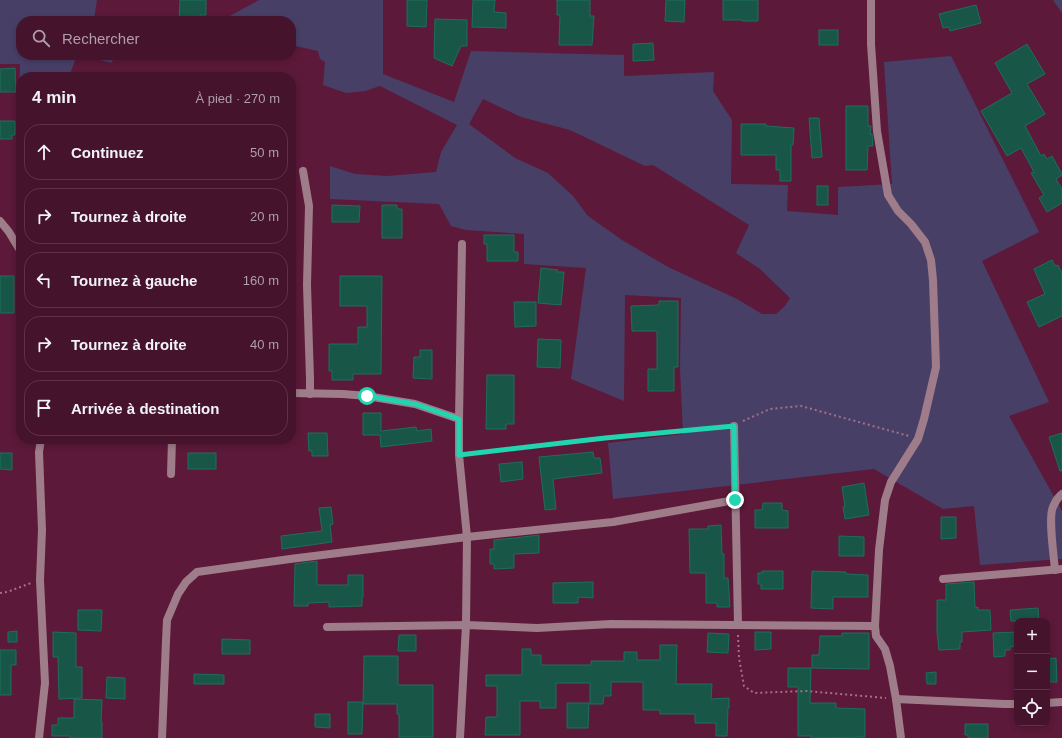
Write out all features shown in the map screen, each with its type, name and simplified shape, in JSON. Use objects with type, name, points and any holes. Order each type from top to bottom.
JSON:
[{"type":"street","points":[[871,0],[871,44],[877,131],[888,195],[898,211],[912,224],[925,242],[931,260],[933,280],[936,367],[918,439],[891,482],[885,500],[879,550],[875,626],[876,636],[885,649],[888,660],[896,699],[901,738]]},
{"type":"street","points":[[303,171],[309,206],[307,285],[310,394]]},
{"type":"street","points":[[0,221],[16,244]]},
{"type":"street","points":[[460,738],[466,626],[467,537],[459,455],[462,244]]},
{"type":"street","points":[[296,393],[367,396],[415,404],[459,419]]},
{"type":"street","points":[[734,426],[738,626]]},
{"type":"street","points":[[39,738],[45,683],[40,580],[42,530],[39,452],[40,444]]},
{"type":"street","points":[[171,474],[172,444]]},
{"type":"street","points":[[943,579],[1059,570],[1051,520],[1052,507],[1062,494]]},
{"type":"street","points":[[162,738],[168,620],[178,594],[186,582],[197,572],[467,537],[613,522],[735,500]]},
{"type":"street","points":[[327,627],[466,626],[537,628],[611,624],[875,626]]},
{"type":"street","points":[[896,699],[1014,704]]},
{"type":"street","points":[[1050,703],[1062,702]]},
{"type":"path","points":[[459,455],[605,438],[734,426],[770,409],[801,406],[918,439]]},
{"type":"path","points":[[0,593],[7,592],[40,580]]},
{"type":"path","points":[[738,626],[739,658],[744,686],[754,693],[806,691],[896,699]]},
{"type":"shaded area","points":[[0,0],[97,0],[94,16],[16,16],[16,60],[75,60],[71,72],[20,72],[20,64],[0,64]]},
{"type":"shaded area","points":[[259,0],[383,0],[383,74],[454,102],[471,51],[624,55],[624,76],[714,72],[713,91],[732,120],[731,184],[788,185],[787,211],[838,215],[838,187],[892,184],[884,62],[951,56],[1039,232],[982,261],[1049,402],[1009,416],[1062,511],[1062,559],[980,565],[974,506],[943,509],[874,469],[613,499],[608,443],[683,434],[680,368],[681,298],[625,295],[624,401],[571,379],[586,268],[524,264],[524,234],[466,230],[451,226],[439,204],[330,199],[330,166],[355,174],[387,176],[436,172],[441,152],[457,125],[380,86],[365,91],[346,93],[323,85],[325,62],[320,59],[318,51],[296,46],[296,16],[230,16]],"holes":[[[483,99],[521,117],[570,130],[645,166],[653,165],[749,225],[736,253],[760,269],[790,298],[785,306],[776,314],[762,314],[737,299],[668,267],[622,240],[588,216],[573,196],[548,173],[515,158],[469,124]]]},
{"type":"shaded area","points":[[1053,0],[1062,0],[1062,13]]},
{"type":"shaded area","points":[[100,60],[113,60],[112,63]]},
{"type":"building","points":[[180,0],[206,0],[206,15],[179,16]]},
{"type":"building","points":[[407,0],[427,0],[426,27],[407,26]]},
{"type":"building","points":[[473,0],[495,0],[494,12],[506,13],[506,28],[472,27]]},
{"type":"building","points":[[557,0],[590,0],[590,16],[594,16],[592,45],[559,45],[560,15],[557,15]]},
{"type":"building","points":[[666,0],[685,0],[684,22],[665,21]]},
{"type":"building","points":[[723,0],[758,0],[758,21],[723,20]]},
{"type":"building","points":[[976,5],[981,23],[950,31],[949,27],[943,28],[939,14]]},
{"type":"building","points":[[435,19],[467,20],[467,46],[461,46],[452,66],[434,58]]},
{"type":"building","points":[[819,30],[838,30],[838,45],[819,45]]},
{"type":"building","points":[[653,43],[654,60],[633,61],[633,44]]},
{"type":"building","points":[[1027,44],[1045,74],[1027,84],[1045,114],[1025,126],[1041,156],[1044,154],[1047,159],[1052,156],[1062,174],[1056,179],[1062,189],[1062,203],[1047,212],[1039,198],[1044,195],[1031,173],[1034,172],[1021,148],[1007,156],[981,111],[1012,93],[995,63]]},
{"type":"building","points":[[15,68],[16,92],[0,92],[0,69]]},
{"type":"building","points":[[846,106],[868,106],[868,126],[871,126],[870,134],[872,134],[873,146],[868,146],[867,170],[846,170]]},
{"type":"building","points":[[809,118],[819,118],[822,157],[812,158]]},
{"type":"building","points":[[0,121],[15,121],[15,135],[12,135],[12,139],[0,139]]},
{"type":"building","points":[[741,124],[766,124],[766,126],[794,128],[793,145],[791,145],[791,181],[780,181],[780,170],[776,170],[776,155],[741,155]]},
{"type":"building","points":[[817,186],[828,186],[828,205],[817,205]]},
{"type":"building","points":[[332,205],[360,206],[359,222],[332,222]]},
{"type":"building","points":[[382,205],[397,205],[397,209],[402,209],[402,238],[382,238]]},
{"type":"building","points":[[484,235],[514,235],[514,252],[518,252],[518,261],[487,261],[487,244],[484,244]]},
{"type":"building","points":[[1052,260],[1055,266],[1058,265],[1062,273],[1062,316],[1039,327],[1027,302],[1045,294],[1034,269]]},
{"type":"building","points":[[541,268],[564,272],[561,305],[538,303]]},
{"type":"building","points":[[0,276],[14,276],[14,313],[0,313]]},
{"type":"building","points":[[340,276],[382,276],[381,374],[353,374],[353,380],[332,380],[332,371],[329,371],[329,344],[358,344],[358,327],[367,327],[367,306],[340,306]]},
{"type":"building","points":[[659,301],[678,301],[678,367],[674,367],[674,391],[648,391],[648,369],[657,369],[657,331],[632,331],[631,306],[659,305]]},
{"type":"building","points":[[514,302],[536,302],[536,326],[515,327]]},
{"type":"building","points":[[538,339],[561,340],[560,368],[537,367]]},
{"type":"building","points":[[420,350],[432,350],[432,379],[413,378],[414,357],[420,357]]},
{"type":"building","points":[[487,375],[514,375],[514,424],[506,424],[506,429],[486,429]]},
{"type":"building","points":[[363,413],[381,413],[381,431],[416,427],[417,431],[431,429],[432,441],[381,447],[380,435],[363,435]]},
{"type":"building","points":[[308,433],[327,433],[328,456],[312,456],[312,451],[309,451]]},
{"type":"building","points":[[1062,433],[1062,471],[1060,471],[1049,437]]},
{"type":"building","points":[[593,452],[594,458],[600,458],[602,473],[553,479],[556,509],[545,510],[539,457]]},
{"type":"building","points":[[0,453],[12,453],[12,470],[0,469]]},
{"type":"building","points":[[188,453],[216,453],[216,469],[188,469]]},
{"type":"building","points":[[522,462],[523,479],[501,482],[499,464]]},
{"type":"building","points":[[864,483],[869,515],[845,519],[843,507],[845,506],[842,487]]},
{"type":"building","points":[[763,503],[782,503],[782,510],[788,511],[788,528],[755,528],[755,510],[762,510]]},
{"type":"building","points":[[331,507],[333,524],[330,525],[332,542],[282,549],[281,536],[322,531],[319,508]]},
{"type":"building","points":[[941,517],[956,517],[956,538],[941,539]]},
{"type":"building","points":[[721,525],[722,554],[724,554],[724,578],[728,578],[730,607],[717,607],[717,603],[706,603],[706,573],[690,573],[689,529],[708,529],[708,526]]},
{"type":"building","points":[[539,535],[539,553],[514,554],[514,568],[494,569],[494,564],[490,564],[490,549],[494,549],[494,540]]},
{"type":"building","points":[[839,536],[864,537],[864,556],[839,556]]},
{"type":"building","points":[[317,561],[317,585],[348,585],[348,575],[363,575],[362,606],[329,607],[329,602],[308,603],[308,606],[294,606],[295,564]]},
{"type":"building","points":[[762,571],[783,571],[783,589],[761,589],[761,584],[758,584],[758,573],[762,573]]},
{"type":"building","points":[[812,571],[846,572],[846,574],[868,575],[868,597],[833,597],[833,609],[811,608]]},
{"type":"building","points":[[593,582],[593,598],[578,597],[578,603],[553,603],[553,583]]},
{"type":"building","points":[[974,582],[975,608],[978,607],[978,610],[990,610],[991,630],[962,632],[960,649],[939,650],[937,632],[937,600],[946,600],[946,584]]},
{"type":"building","points":[[1038,608],[1039,618],[1014,618],[1014,621],[1011,621],[1010,610]]},
{"type":"building","points":[[78,610],[102,610],[101,631],[78,630]]},
{"type":"building","points":[[17,631],[17,642],[8,642],[8,632]]},
{"type":"building","points":[[53,632],[76,633],[76,667],[82,667],[82,698],[59,699],[58,657],[53,657]]},
{"type":"building","points":[[755,632],[771,632],[771,649],[755,650]]},
{"type":"building","points":[[1014,632],[1014,646],[1010,647],[1010,650],[1005,650],[1005,656],[994,657],[993,633]]},
{"type":"building","points":[[708,633],[729,634],[728,653],[707,652]]},
{"type":"building","points":[[842,633],[869,633],[869,669],[812,668],[812,655],[819,655],[820,636],[842,636]]},
{"type":"building","points":[[399,635],[416,635],[416,651],[398,651]]},
{"type":"building","points":[[222,639],[250,640],[250,654],[222,654]]},
{"type":"building","points":[[660,645],[677,645],[676,684],[712,684],[711,699],[729,698],[727,736],[716,736],[716,723],[695,723],[695,714],[660,714],[660,710],[643,710],[643,682],[611,682],[611,696],[604,696],[603,704],[590,704],[590,683],[556,683],[556,708],[540,708],[540,701],[520,701],[520,735],[485,735],[486,717],[497,717],[497,686],[486,686],[486,675],[522,675],[522,649],[531,649],[531,655],[541,655],[541,665],[591,665],[591,661],[624,661],[624,652],[637,652],[637,660],[660,660]]},
{"type":"building","points":[[0,650],[16,650],[16,665],[11,665],[11,695],[0,695]]},
{"type":"building","points":[[364,656],[398,656],[398,685],[433,685],[433,737],[399,737],[399,714],[397,714],[397,704],[363,704]]},
{"type":"building","points":[[1056,658],[1057,682],[1050,682],[1050,659]]},
{"type":"building","points":[[788,668],[811,668],[810,703],[836,703],[836,708],[865,709],[865,737],[811,738],[811,736],[798,736],[798,687],[788,687]]},
{"type":"building","points":[[936,672],[936,684],[927,684],[926,673]]},
{"type":"building","points":[[194,674],[224,675],[224,684],[194,684]]},
{"type":"building","points":[[107,677],[125,678],[125,699],[106,698]]},
{"type":"building","points":[[74,699],[102,700],[102,738],[70,738],[70,736],[52,736],[52,725],[58,725],[58,718],[74,718]]},
{"type":"building","points":[[348,702],[363,702],[362,734],[348,734]]},
{"type":"building","points":[[567,703],[589,703],[588,728],[567,728]]},
{"type":"building","points":[[315,714],[330,714],[330,728],[315,727]]},
{"type":"building","points":[[965,724],[988,724],[988,738],[968,738],[968,735],[965,735]]},
{"type":"route","points":[[367,396],[415,404],[459,419],[459,455],[605,438],[734,426],[735,500]]}]
